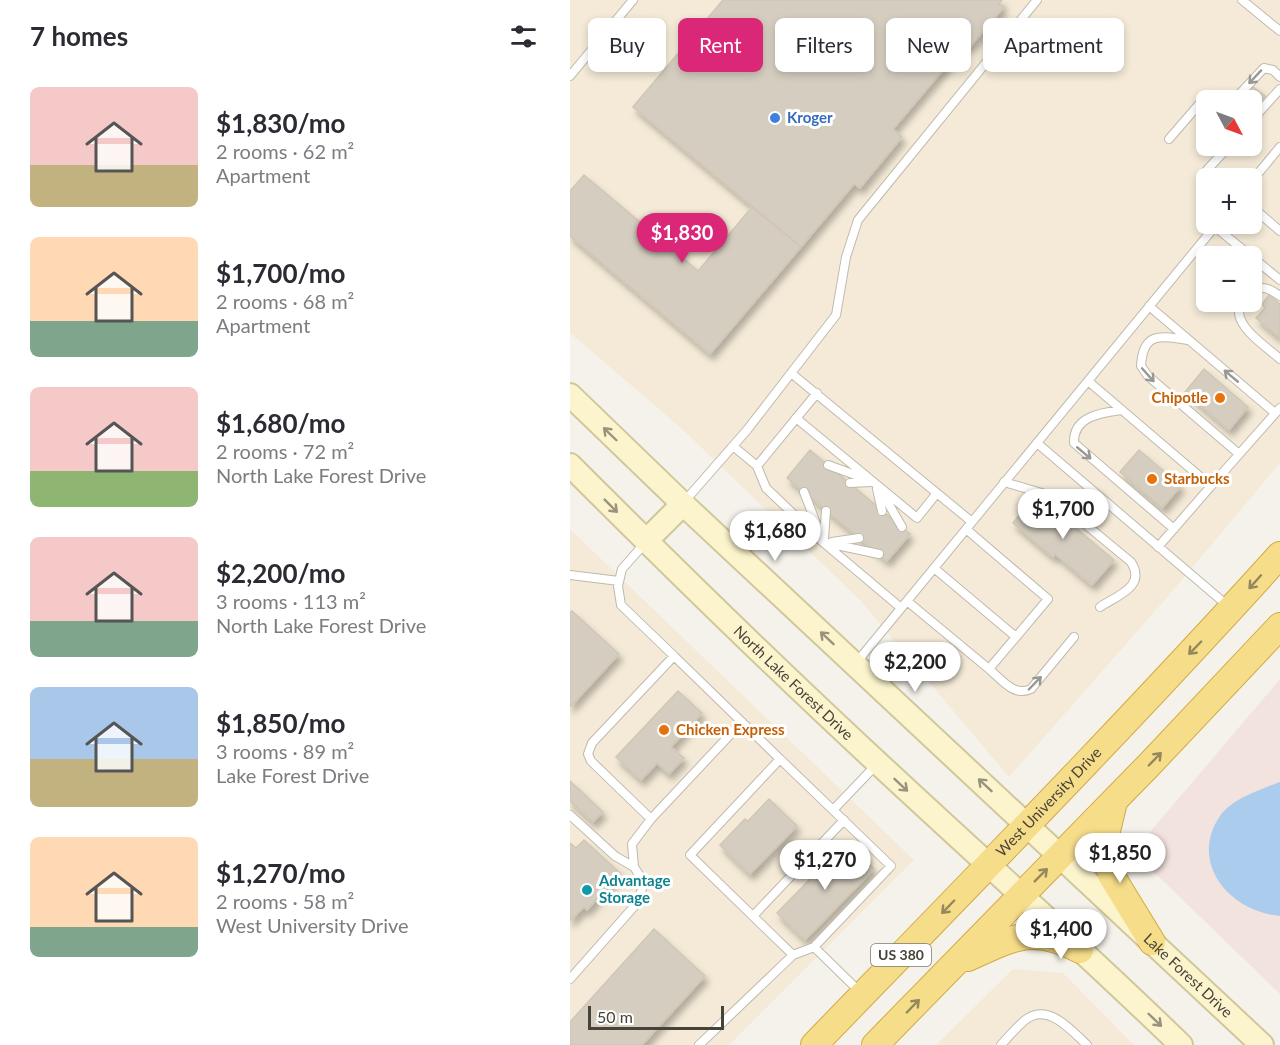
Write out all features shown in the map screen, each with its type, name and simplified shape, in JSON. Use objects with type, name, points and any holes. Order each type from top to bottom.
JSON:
[{"type":"highway","name":"West University Drive","points":[[814,1045],[989,865],[1280,555]]},
{"type":"highway","name":"US 380","points":[[875,1045],[1061,856],[1280,626]]},
{"type":"highway","points":[[1114,801],[1105,839],[1111,875],[1152,942]]},
{"type":"highway","points":[[952,966],[1020,936],[1044,935],[1061,940],[1080,950]]},
{"type":"main road","points":[[570,395],[682,504],[1061,856]]},
{"type":"main road","name":"North Lake Forest Drive","points":[[570,465],[878,763],[1022,895]]},
{"type":"main road","points":[[646,541],[682,504]]},
{"type":"main road","name":"Lake Forest Drive","points":[[1061,856],[1262,1045]]},
{"type":"main road","points":[[1022,895],[1181,1045]]},
{"type":"lane","points":[[570,76],[633,0]]},
{"type":"lane","points":[[682,504],[733,446],[836,315],[846,257],[858,220],[1037,0]]},
{"type":"lane","points":[[1242,0],[1280,32]]},
{"type":"lane","points":[[1243,90],[1264,68],[1273,70],[1280,77]]},
{"type":"lane","points":[[1262,109],[1280,89]]},
{"type":"lane","points":[[1169,140],[1196,112]]},
{"type":"lane","points":[[1262,169],[1280,147]]},
{"type":"lane","points":[[1209,168],[1220,156]]},
{"type":"lane","points":[[1262,215],[1277,228],[1280,217]]},
{"type":"lane","points":[[855,665],[1208,234]]},
{"type":"lane","points":[[1225,234],[1239,246]]},
{"type":"lane","points":[[1262,266],[1280,280]]},
{"type":"lane","points":[[1262,288],[1268,288],[1280,296]]},
{"type":"lane","points":[[1149,306],[1188,340],[1278,410],[1158,548]]},
{"type":"lane","points":[[1240,312],[1240,320],[1248,330],[1280,359]]},
{"type":"lane","points":[[1188,340],[1159,336],[1152,339],[1142,350],[1141,366],[1148,376],[1239,454]]},
{"type":"lane","points":[[791,372],[937,493],[1048,599],[989,669]]},
{"type":"lane","points":[[1088,381],[1211,486]]},
{"type":"lane","points":[[757,466],[817,393]]},
{"type":"lane","points":[[1122,410],[1087,418],[1075,432],[1074,443],[1174,529]]},
{"type":"lane","points":[[796,418],[917,518],[937,493]]},
{"type":"lane","points":[[1037,443],[1231,609]]},
{"type":"lane","points":[[733,446],[757,466],[766,488],[824,543],[901,608]]},
{"type":"lane","points":[[828,465],[875,482],[902,527]]},
{"type":"lane","points":[[850,483],[875,482]]},
{"type":"lane","points":[[875,482],[882,511]]},
{"type":"lane","points":[[1004,482],[1045,494],[1056,500],[1131,562],[1136,570],[1136,579],[1118,598],[1100,607]]},
{"type":"lane","points":[[804,492],[824,543]]},
{"type":"lane","points":[[824,543],[826,511]]},
{"type":"lane","points":[[824,543],[859,538]]},
{"type":"lane","points":[[646,541],[622,569],[618,586],[621,605],[891,866],[814,947],[793,955],[699,1045]]},
{"type":"lane","points":[[824,543],[879,554]]},
{"type":"lane","points":[[934,568],[1016,637]]},
{"type":"lane","points":[[570,575],[619,581]]},
{"type":"lane","points":[[907,601],[1017,692],[1023,693],[1031,689],[1074,638]]},
{"type":"lane","points":[[651,819],[591,761],[588,754],[592,743],[674,656]]},
{"type":"lane","points":[[634,867],[632,844],[651,819],[742,722]]},
{"type":"lane","points":[[780,759],[690,855],[793,955]]},
{"type":"lane","points":[[833,810],[878,763]]},
{"type":"lane","points":[[570,815],[615,856],[634,867],[644,882],[638,902],[570,979]]},
{"type":"lane","points":[[753,916],[844,820]]},
{"type":"lane","points":[[814,947],[863,994]]},
{"type":"lane","points":[[1001,1045],[1026,1019],[1042,1014],[1060,1019],[1087,1045]]},
{"type":"shaded area","points":[[570,0],[1280,0],[1280,463],[1170,594],[1009,777],[860,600],[681,428],[570,333]]},
{"type":"shaded area","points":[[570,529],[914,860],[729,1045],[570,1045]]},
{"type":"shaded area","points":[[1280,679],[1280,994],[1133,852]]},
{"type":"shaded area","points":[[1013,969],[1063,973],[1134,1045],[936,1045]]},
{"type":"water","points":[[1280,782],[1280,916],[1245,905],[1231,895],[1219,882],[1212,867],[1209,851],[1211,834],[1220,816],[1231,804]]},
{"type":"building","name":"Kroger","points":[[723,0],[1002,0],[999,4],[1004,7],[995,18],[983,18],[983,32],[971,46],[971,18],[886,18],[886,72],[941,72],[893,129],[902,137],[860,188],[854,184],[801,247],[633,107],[662,72],[666,72],[666,68],[678,54],[678,72],[763,72],[763,18],[708,18]]},
{"type":"building","points":[[584,175],[698,271],[752,207],[801,247],[710,354],[570,236],[570,191]]},
{"type":"building","points":[[1269,295],[1280,304],[1280,338],[1256,318],[1265,308],[1262,304]]},
{"type":"building","points":[[1204,369],[1248,407],[1229,430],[1185,392]]},
{"type":"building","points":[[810,450],[910,534],[887,561],[787,478]]},
{"type":"building","points":[[1139,450],[1181,486],[1162,508],[1120,472]]},
{"type":"building","points":[[1036,495],[1114,560],[1092,585],[1055,554],[1053,557],[1013,523]]},
{"type":"building","points":[[572,611],[619,654],[570,707],[570,613]]},
{"type":"building","name":"Chicken Express","points":[[678,691],[702,713],[671,747],[684,758],[669,774],[657,763],[641,780],[616,757]]},
{"type":"building","points":[[570,781],[603,812],[593,822],[570,801]]},
{"type":"building","points":[[769,799],[797,826],[750,874],[720,845],[745,819],[748,821]]},
{"type":"building","name":"Advantage Storage","points":[[584,840],[620,873],[587,910],[584,907],[570,921],[570,843],[576,848]]},
{"type":"building","points":[[846,842],[874,869],[805,940],[777,913]]},
{"type":"building","points":[[654,929],[705,976],[642,1045],[570,1045],[570,1022]]},
{"type":"place","name":"Kroger","points":[[775,118]]},
{"type":"place","name":"Chipotle","points":[[1220,398]]},
{"type":"place","name":"Starbucks","points":[[1152,479]]},
{"type":"place","name":"Chicken Express","points":[[664,730]]},
{"type":"place","name":"Advantage Storage","points":[[587,890]]}]
